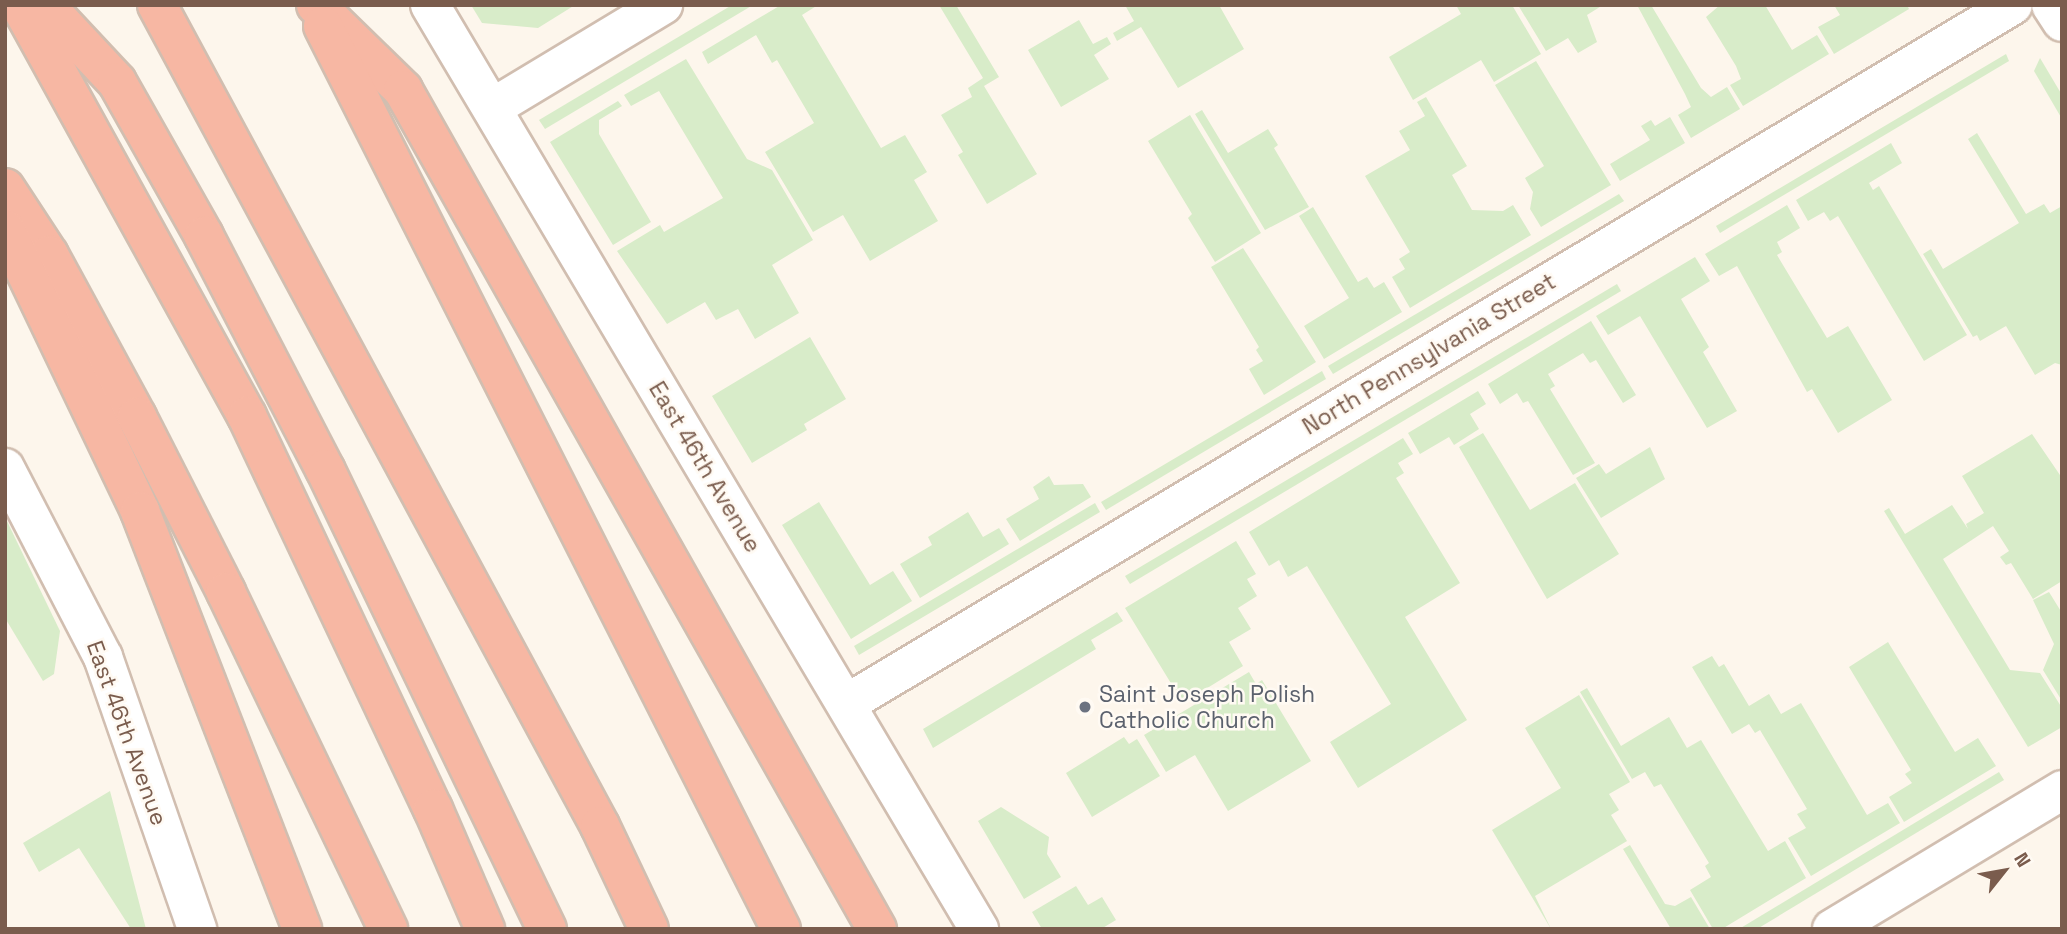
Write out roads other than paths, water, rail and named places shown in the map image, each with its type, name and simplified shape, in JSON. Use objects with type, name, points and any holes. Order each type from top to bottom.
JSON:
[{"type":"highway","points":[[20,5],[247,416],[433,809],[485,929]]},
{"type":"highway","points":[[45,5],[117,82],[204,236],[325,469],[547,929]]},
{"type":"highway","points":[[157,5],[600,826],[649,929]]},
{"type":"highway","points":[[314,5],[782,929]]},
{"type":"highway","points":[[314,5],[403,90],[877,929]]},
{"type":"highway","points":[[5,188],[49,255],[149,441],[388,929]]},
{"type":"highway","points":[[5,229],[140,511],[302,929]]},
{"type":"highway","points":[[600,826],[620,929]]},
{"type":"street","name":"East 46th Avenue","points":[[430,5],[979,929]]},
{"type":"street","points":[[492,108],[663,5]]},
{"type":"street","name":"North Pennsylvania Street","points":[[846,704],[2013,5]]},
{"type":"street","points":[[2052,5],[2062,22]]},
{"type":"street","name":"East 46th Avenue","points":[[5,468],[103,657],[197,929]]},
{"type":"street","points":[[1832,929],[2062,790]]},
{"type":"place","name":"Saint Joseph Polish Catholic Church","points":[[1085,707]]}]
